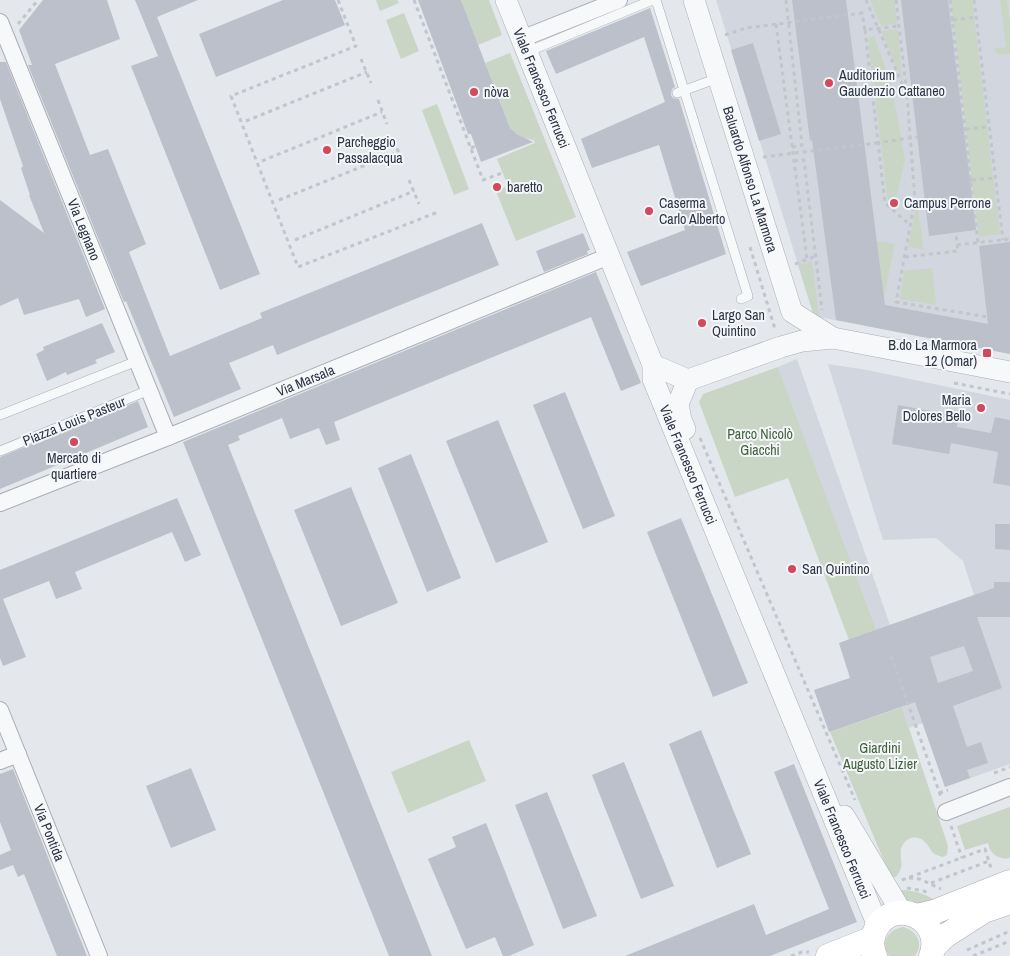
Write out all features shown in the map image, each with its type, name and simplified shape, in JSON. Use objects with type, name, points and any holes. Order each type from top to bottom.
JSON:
[{"type":"main road","points":[[828,956],[875,940],[882,921],[888,916],[934,912],[1003,875]]},
{"type":"main road","points":[[933,951],[945,936],[984,911],[1010,902]]},
{"type":"main road","points":[[909,914],[924,920],[930,928],[934,938],[933,951]]},
{"type":"street","name":"Viale Francesco Ferrucci","points":[[506,0],[653,365],[653,379],[875,940]]},
{"type":"street","points":[[524,46],[619,0]]},
{"type":"street","name":"Baluardo Alfonso La Marmora","points":[[694,0],[792,312]]},
{"type":"street","name":"Via Legnano","points":[[0,22],[168,437]]},
{"type":"street","name":"Via Marsala","points":[[0,503],[168,437],[609,256]]},
{"type":"street","points":[[781,347],[792,312],[833,338]]},
{"type":"street","points":[[653,365],[688,380],[781,347],[833,338],[1010,372]]},
{"type":"street","name":"Viale Francesco Ferrucci","points":[[688,380],[678,404],[681,420],[840,810],[909,914]]},
{"type":"street","name":"Via Pontida","points":[[0,710],[99,956]]},
{"type":"street","points":[[0,761],[18,754]]},
{"type":"street","points":[[946,812],[1010,787]]},
{"type":"lane","points":[[524,46],[650,1],[657,3],[681,91],[748,296],[740,299]]},
{"type":"lane","points":[[681,91],[718,78]]},
{"type":"lane","points":[[0,415],[137,361]]},
{"type":"lane","name":"Piazza Louis Pasteur","points":[[0,451],[149,390]]},
{"type":"path","points":[[18,30],[18,24],[38,0]]},
{"type":"path","points":[[338,0],[356,46],[231,96],[298,267],[438,212]]},
{"type":"path","points":[[414,0],[442,68],[483,180],[502,172]]},
{"type":"path","points":[[786,0],[802,146],[792,147]]},
{"type":"path","points":[[866,0],[907,95]]},
{"type":"path","points":[[896,0],[907,95],[915,200],[896,302],[988,317]]},
{"type":"path","points":[[950,0],[978,243]]},
{"type":"path","points":[[974,0],[1003,240]]},
{"type":"path","points":[[722,35],[746,28],[862,13],[885,203],[910,225]]},
{"type":"path","points":[[952,20],[976,17]]},
{"type":"path","points":[[776,24],[807,260]]},
{"type":"path","points":[[864,30],[899,26]]},
{"type":"path","points":[[362,60],[371,83]]},
{"type":"path","points":[[246,121],[367,72]]},
{"type":"path","points":[[378,100],[387,124]]},
{"type":"path","points":[[262,161],[382,112]]},
{"type":"path","points":[[965,130],[989,127]]},
{"type":"path","points":[[760,158],[917,137]]},
{"type":"path","points":[[394,141],[402,162]]},
{"type":"path","points":[[471,148],[476,146]]},
{"type":"path","points":[[279,200],[398,152]]},
{"type":"path","points":[[794,161],[804,160],[823,318]]},
{"type":"path","points":[[971,180],[995,178]]},
{"type":"path","points":[[409,180],[419,204]]},
{"type":"path","points":[[295,240],[414,191]]},
{"type":"path","points":[[905,257],[958,250],[956,233]]},
{"type":"path","points":[[957,245],[1010,239]]},
{"type":"path","points":[[793,265],[816,256]]},
{"type":"path","name":"Viale Francesco Ferrucci","points":[[699,436],[857,806]]},
{"type":"path","points":[[891,656],[946,812]]},
{"type":"path","points":[[994,773],[1010,767]]},
{"type":"path","points":[[939,793],[948,790]]},
{"type":"path","points":[[953,832],[962,858]]},
{"type":"path","points":[[898,882],[985,850],[989,861],[931,883]]},
{"type":"path","points":[[986,872],[1003,875]]},
{"type":"path","points":[[905,878],[920,879],[941,889]]},
{"type":"path","points":[[967,950],[1010,931]]},
{"type":"path","points":[[973,956],[1010,941]]},
{"type":"shaded area","name":"Campus Perrone","points":[[716,0],[1010,0],[1010,354],[814,316]]},
{"type":"shaded area","points":[[797,359],[890,625],[974,595],[963,561],[936,538],[883,540],[828,364],[867,370],[1010,400],[1010,764],[945,787],[923,723],[909,728],[902,707],[830,732],[814,690],[856,676],[848,669],[839,643],[875,630],[778,367]]},
{"type":"green space","points":[[376,0],[397,0],[399,3],[380,11]]},
{"type":"green space","points":[[461,0],[489,0],[502,35],[478,45]]},
{"type":"green space","points":[[870,0],[894,0],[897,24],[881,26]]},
{"type":"green space","points":[[951,0],[972,0],[1000,234],[979,237]]},
{"type":"green space","points":[[1000,0],[1007,0],[1010,24],[1010,54],[998,55],[994,49],[1006,47]]},
{"type":"green space","points":[[404,13],[419,51],[401,59],[386,20]]},
{"type":"green space","points":[[898,29],[902,80],[881,31]]},
{"type":"green space","points":[[874,36],[891,83],[905,159],[894,208],[888,202],[868,39]]},
{"type":"green space","points":[[510,53],[576,217],[516,241],[496,191],[508,186],[497,159],[535,143],[534,140],[520,136],[510,128],[485,63]]},
{"type":"green space","points":[[437,104],[469,189],[454,195],[422,110]]},
{"type":"green space","points":[[917,202],[924,250],[908,247]]},
{"type":"green space","points":[[877,241],[895,244],[884,297]]},
{"type":"green space","points":[[812,261],[819,317],[814,316],[798,265]]},
{"type":"green space","points":[[932,268],[936,305],[900,299],[904,271]]},
{"type":"green space","name":"Parco Nicolò Giacchi","points":[[778,367],[876,630],[849,640],[788,478],[735,497],[699,402],[703,394]]},
{"type":"green space","name":"Giardini Augusto Lizier","points":[[902,707],[948,846],[947,855],[943,857],[933,853],[923,840],[909,839],[902,847],[899,872],[896,877],[893,877],[889,873],[830,732]]},
{"type":"green space","points":[[469,740],[486,781],[408,813],[391,772]]},
{"type":"green space","points":[[1010,807],[1010,858],[1002,858],[995,855],[988,843],[965,850],[957,826]]},
{"type":"green space","points":[[904,890],[921,893],[935,901],[923,904],[910,902],[896,891]]},
{"type":"green space","points":[[903,927],[912,931],[918,938],[918,951],[915,956],[889,956],[886,951],[885,941],[889,934]]},
{"type":"building","points":[[43,0],[107,0],[120,39],[55,64],[90,155],[108,149],[146,244],[129,252],[170,356],[262,318],[260,313],[482,223],[499,265],[277,355],[273,345],[229,363],[241,389],[174,417],[126,301],[124,302],[28,65],[32,65],[19,30]]},
{"type":"building","points":[[135,0],[198,0],[157,17],[260,274],[220,290],[131,66],[158,56]]},
{"type":"building","points":[[283,0],[335,0],[345,25],[216,77],[199,34]]},
{"type":"building","name":"nòva","points":[[418,0],[461,0],[510,128],[533,142],[481,162],[471,134],[468,134]]},
{"type":"building","points":[[792,0],[846,0],[885,305],[988,324],[979,246],[1010,242],[1010,354],[836,320]]},
{"type":"building","points":[[901,0],[948,0],[976,230],[929,236]]},
{"type":"building","points":[[650,8],[675,87],[672,89],[671,95],[673,98],[679,99],[726,254],[641,286],[627,252],[685,230],[659,145],[592,168],[581,139],[665,102],[644,37],[556,74],[546,51]]},
{"type":"building","points":[[753,43],[781,134],[759,141],[731,50]]},
{"type":"building","points":[[0,62],[6,62],[105,309],[86,317],[79,299],[24,315],[18,298],[0,306],[0,200],[44,233],[29,195],[21,168],[23,166],[0,99]]},
{"type":"building","points":[[583,233],[590,250],[587,251],[588,254],[544,272],[536,251]]},
{"type":"building","points":[[596,272],[641,383],[621,391],[591,317],[334,422],[340,440],[326,445],[319,428],[290,439],[282,418],[238,436],[240,440],[228,445],[432,956],[389,956],[183,442]]},
{"type":"building","points":[[102,323],[115,352],[95,360],[97,363],[67,375],[66,372],[47,381],[36,354],[44,350],[43,347]]},
{"type":"building","points":[[565,392],[615,516],[583,529],[533,405]]},
{"type":"building","name":"Mercato di quartiere","points":[[138,401],[148,427],[0,489],[0,457]]},
{"type":"building","points":[[898,405],[959,416],[957,427],[991,433],[995,417],[1010,420],[1010,486],[993,483],[998,452],[951,443],[949,454],[892,444]]},
{"type":"building","points":[[498,420],[548,542],[496,563],[446,441]]},
{"type":"building","points":[[411,454],[461,578],[427,592],[378,468]]},
{"type":"building","points":[[351,487],[398,603],[341,626],[294,510]]},
{"type":"building","points":[[177,498],[201,555],[185,562],[172,532],[75,572],[82,589],[56,599],[49,581],[3,599],[26,657],[3,666],[0,658],[0,570]]},
{"type":"building","points":[[681,518],[748,683],[713,697],[647,532]]},
{"type":"building","points":[[995,524],[1010,524],[1010,550],[995,549]]},
{"type":"building","points":[[994,582],[1010,582],[1010,617],[977,617],[1002,688],[953,706],[967,747],[981,742],[988,763],[967,770],[970,778],[945,787],[915,702],[829,732],[814,690],[850,678],[839,643],[994,588]],"holes":[[[964,646],[973,671],[938,683],[930,657]]]},
{"type":"building","points":[[701,730],[751,854],[717,868],[669,744]]},
{"type":"building","points":[[624,762],[674,886],[641,899],[592,775]]},
{"type":"building","points":[[794,764],[857,922],[770,956],[625,956],[754,904],[766,935],[829,909],[774,772]]},
{"type":"building","points":[[191,768],[216,830],[171,848],[146,786]]},
{"type":"building","points":[[13,769],[87,956],[57,956],[24,874],[18,877],[13,865],[0,870],[0,855],[11,850],[0,822],[0,774]]},
{"type":"building","points":[[547,792],[597,916],[563,929],[515,805]]},
{"type":"building","points":[[486,823],[534,945],[509,956],[503,956],[495,937],[466,949],[428,859],[456,847],[452,837]]},
{"type":"place","name":"Auditorium Gaudenzio Cattaneo","points":[[829,83]]},
{"type":"place","name":"nòva","points":[[474,92]]},
{"type":"place","name":"Parcheggio Passalacqua","points":[[327,150]]},
{"type":"place","name":"baretto","points":[[497,187]]},
{"type":"place","name":"Campus Perrone","points":[[894,203]]},
{"type":"place","name":"Caserma Carlo Alberto","points":[[649,211]]},
{"type":"place","name":"Largo San Quintino","points":[[702,323]]},
{"type":"place","name":"B.do La Marmora 12 (Omar)","points":[[987,353]]},
{"type":"place","name":"Maria Dolores Bello","points":[[981,408]]},
{"type":"place","name":"Mercato di quartiere","points":[[74,442]]},
{"type":"place","name":"San Quintino","points":[[792,569]]}]
